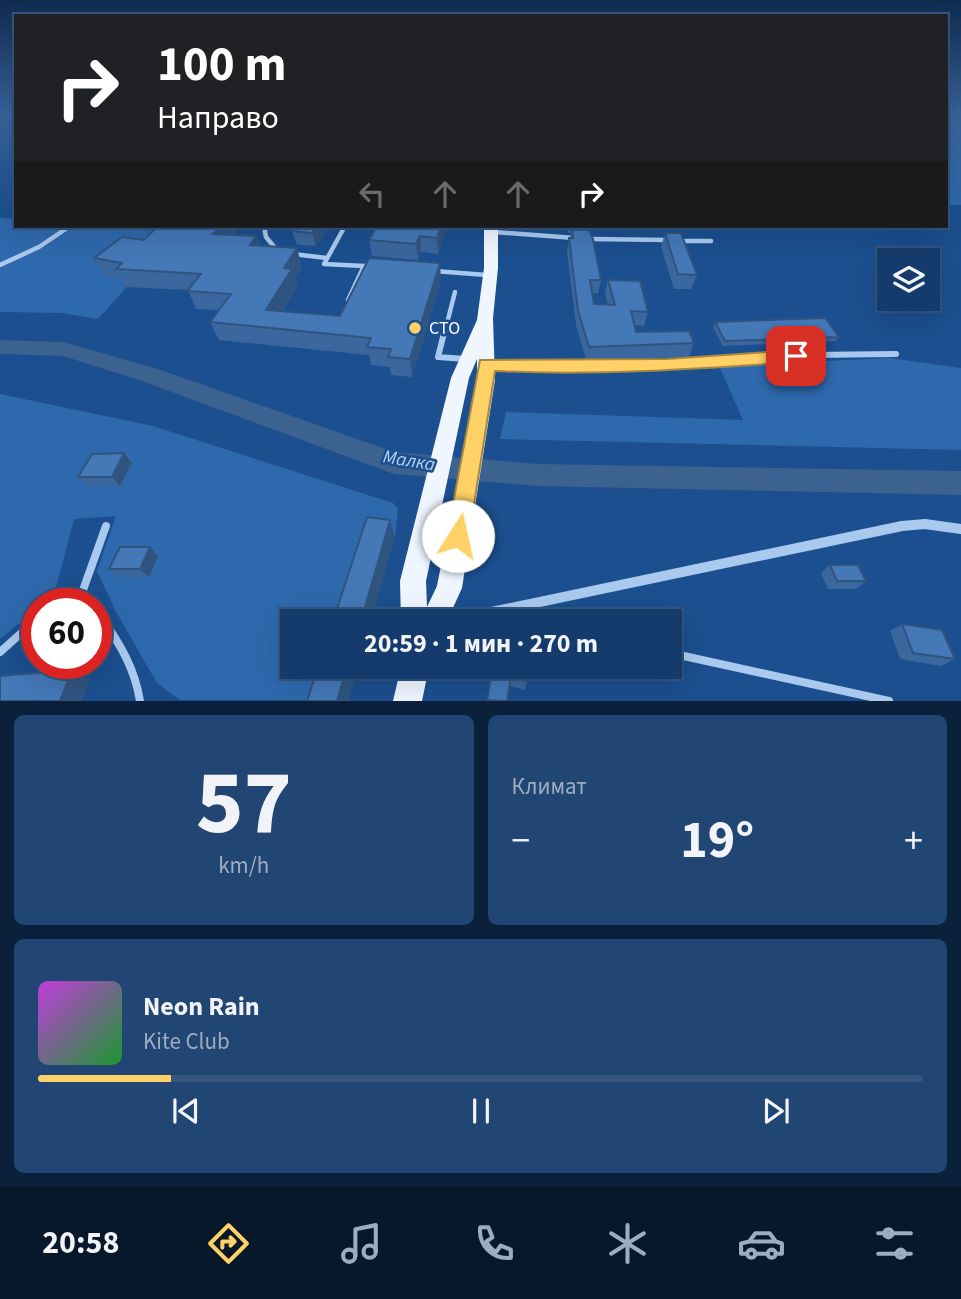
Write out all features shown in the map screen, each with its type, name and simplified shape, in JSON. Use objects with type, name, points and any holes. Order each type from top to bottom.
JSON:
[{"type":"main road","points":[[439,609],[449,588],[486,372],[485,318],[491,275],[491,229]]},
{"type":"main road","points":[[414,609],[413,581],[464,369],[485,318]]},
{"type":"main road","points":[[407,701],[412,679]]},
{"type":"street","points":[[506,609],[902,526],[925,524],[961,529]]},
{"type":"lane","points":[[0,265],[39,247],[67,228]]},
{"type":"lane","points":[[264,228],[273,248],[291,254],[327,258]]},
{"type":"lane","points":[[344,228],[324,264],[376,267]]},
{"type":"lane","points":[[491,229],[571,238],[711,241]]},
{"type":"lane","points":[[342,313],[364,266]]},
{"type":"lane","points":[[427,271],[491,275]]},
{"type":"lane","points":[[455,292],[438,357],[464,369]]},
{"type":"lane","points":[[486,372],[667,365],[848,352],[896,354]]},
{"type":"lane","points":[[84,588],[106,526]]},
{"type":"lane","points":[[0,652],[21,631]]},
{"type":"lane","points":[[112,632],[124,649],[138,679],[140,701]]},
{"type":"lane","points":[[682,656],[889,701]]},
{"type":"shaded area","points":[[948,149],[961,149],[961,205],[948,205]]},
{"type":"shaded area","points":[[0,218],[14,219],[14,228],[179,228],[98,319],[61,313],[0,312]]},
{"type":"shaded area","points":[[890,358],[961,368],[961,450],[500,439],[506,412],[743,420],[719,366]]},
{"type":"shaded area","points":[[0,394],[153,426],[393,503],[398,509],[395,537],[373,534],[349,609],[280,609],[280,679],[327,679],[320,700],[180,700],[157,683],[116,612],[112,603],[112,588],[105,588],[97,571],[116,516],[74,519],[56,588],[21,588],[21,622],[0,639]]},
{"type":"building","points":[[156,228],[218,228],[213,234],[256,236],[250,245],[297,248],[284,268],[292,269],[266,310],[340,316],[369,258],[440,263],[410,359],[388,357],[391,349],[367,347],[371,338],[210,322],[231,294],[187,291],[201,274],[116,269],[122,263],[94,258],[122,237],[144,240]]},
{"type":"building","points":[[294,228],[316,228],[312,233],[292,231]]},
{"type":"building","points":[[376,228],[440,228],[437,238],[420,236],[416,244],[369,240]]},
{"type":"building","points":[[572,230],[589,230],[593,239],[601,280],[590,280],[594,304],[615,305],[608,280],[640,281],[648,312],[631,311],[636,332],[689,331],[694,343],[589,347],[578,311],[569,238],[573,238]]},
{"type":"building","points":[[665,233],[681,233],[697,275],[678,274]]},
{"type":"building","points":[[825,318],[839,337],[725,341],[715,322]]},
{"type":"building","points":[[124,453],[112,477],[78,477],[92,454]]},
{"type":"building","points":[[367,517],[390,520],[364,609],[337,609]]},
{"type":"building","points":[[120,547],[150,547],[140,569],[109,569]]},
{"type":"building","points":[[830,565],[858,565],[866,581],[837,581]]},
{"type":"building","points":[[902,624],[942,630],[955,659],[913,653]]},
{"type":"building","points":[[21,674],[21,679],[69,679],[60,701],[0,701],[0,676]]},
{"type":"building","points":[[314,679],[343,679],[337,701],[307,701]]},
{"type":"building","points":[[491,679],[511,679],[507,701],[487,700]]},
{"type":"waterway","name":"Малка","points":[[0,347],[63,349],[150,375],[394,463],[537,475],[961,483]]},
{"type":"place","name":"СТО","points":[[415,328]]},
{"type":"route","points":[[458,536],[486,380],[486,365],[559,368],[667,365],[796,356]]}]
